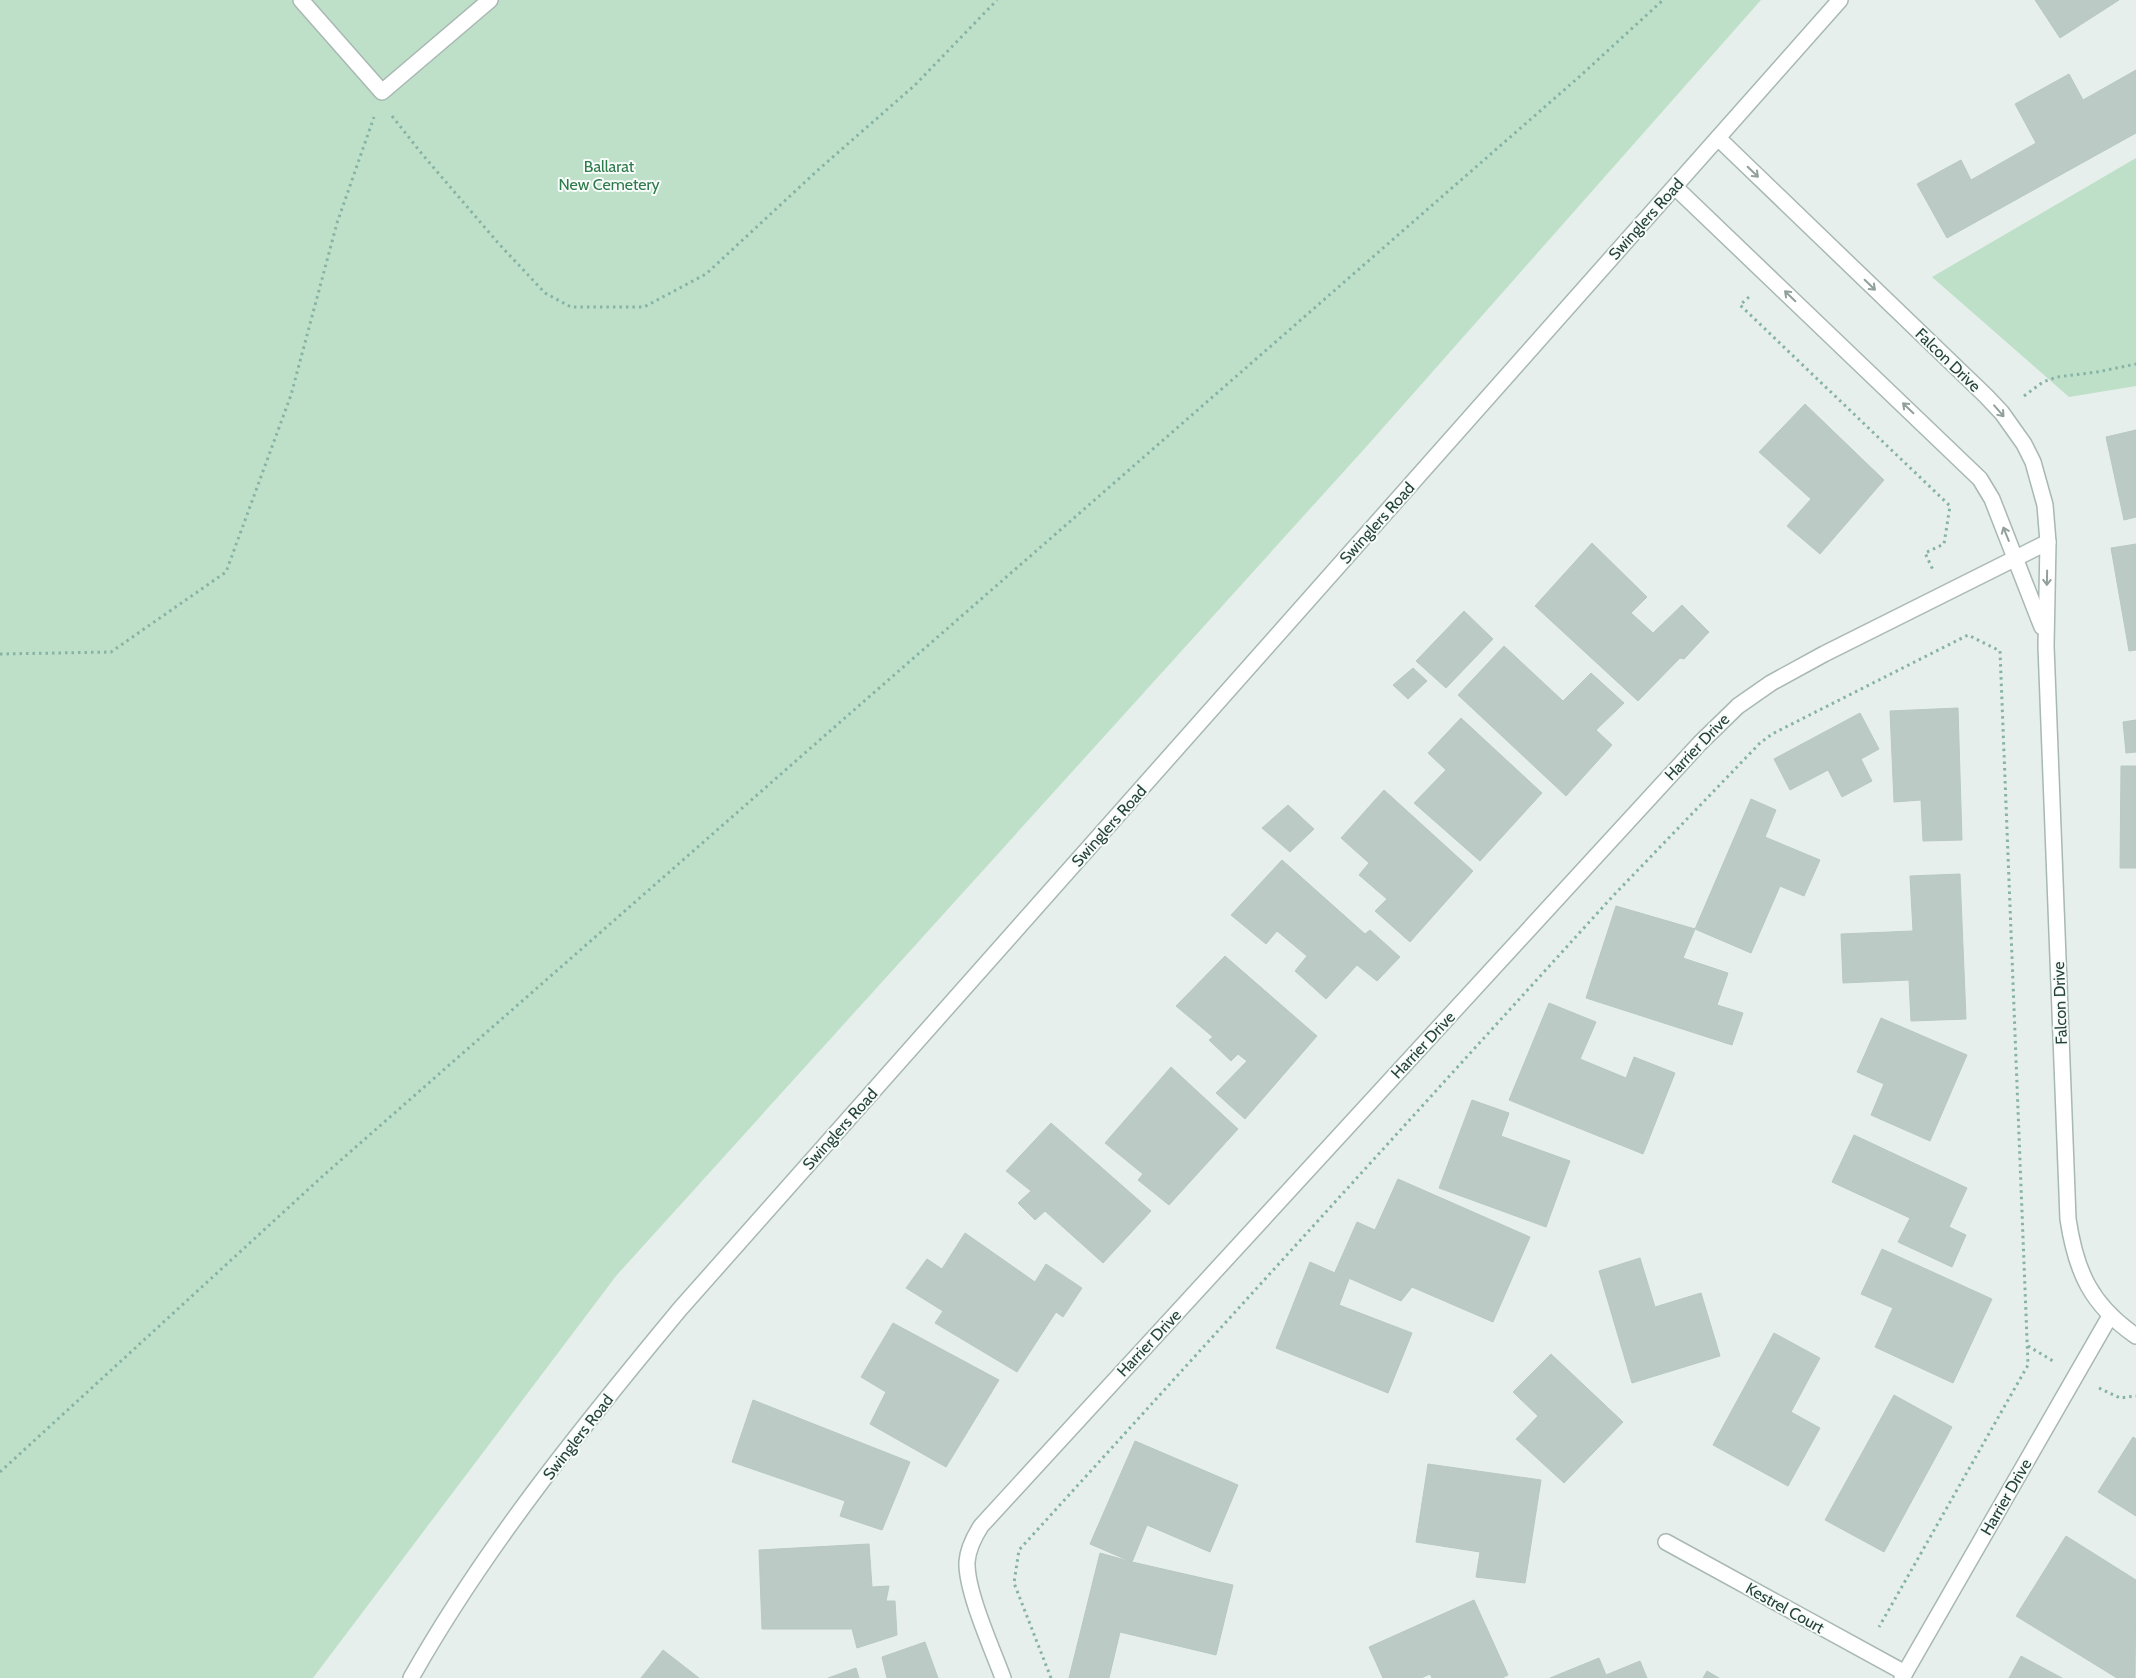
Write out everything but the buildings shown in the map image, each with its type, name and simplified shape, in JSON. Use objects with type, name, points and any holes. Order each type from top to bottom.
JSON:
[{"type":"street","points":[[301,0],[382,92],[490,0]]},
{"type":"street","name":"Swinglers Road","points":[[411,1678],[493,1549],[573,1441],[680,1309],[1840,0]]},
{"type":"street","name":"Falcon Drive","points":[[1718,138],[2002,413],[2024,444],[2033,462],[2046,505],[2048,542],[2046,646],[2068,1220],[2072,1247],[2080,1271],[2092,1294],[2110,1316],[2136,1336]]},
{"type":"street","name":"Falcon Drive","points":[[1675,187],[1980,479],[1992,499],[2016,557],[2038,614],[2046,646]]},
{"type":"street","name":"Harrier Drive","points":[[1002,1678],[974,1600],[967,1569],[970,1547],[977,1532],[986,1520],[1719,723],[1750,697],[1824,654],[2048,542]]},
{"type":"street","name":"Harrier Drive","points":[[1903,1676],[2110,1316]]},
{"type":"street","name":"Kestrel Court","points":[[1666,1542],[1865,1652],[1903,1676]]},
{"type":"path","points":[[382,92],[393,118],[422,154],[499,244],[546,293],[571,307],[644,307],[706,274],[818,170],[915,84],[997,0]]},
{"type":"path","points":[[0,1472],[325,1174],[830,730],[1572,84],[1663,0]]},
{"type":"path","points":[[0,654],[110,652],[226,572],[291,395],[337,223],[382,92]]},
{"type":"path","points":[[1768,276],[1740,305],[1950,506],[1944,544],[1924,553],[1944,594]]},
{"type":"path","points":[[2002,413],[2043,382],[2057,376],[2097,372],[2136,364]]},
{"type":"path","points":[[1051,1678],[1014,1583],[1019,1550],[1612,898],[1760,743],[1772,734],[1968,635],[2000,651],[2028,1365],[1865,1652]]},
{"type":"green space","name":"Ballarat New Cemetery","points":[[0,0],[1761,0],[1366,447],[616,1276],[313,1678],[0,1678]]},
{"type":"green space","points":[[2136,158],[2136,386],[2069,397],[1932,277]]}]
